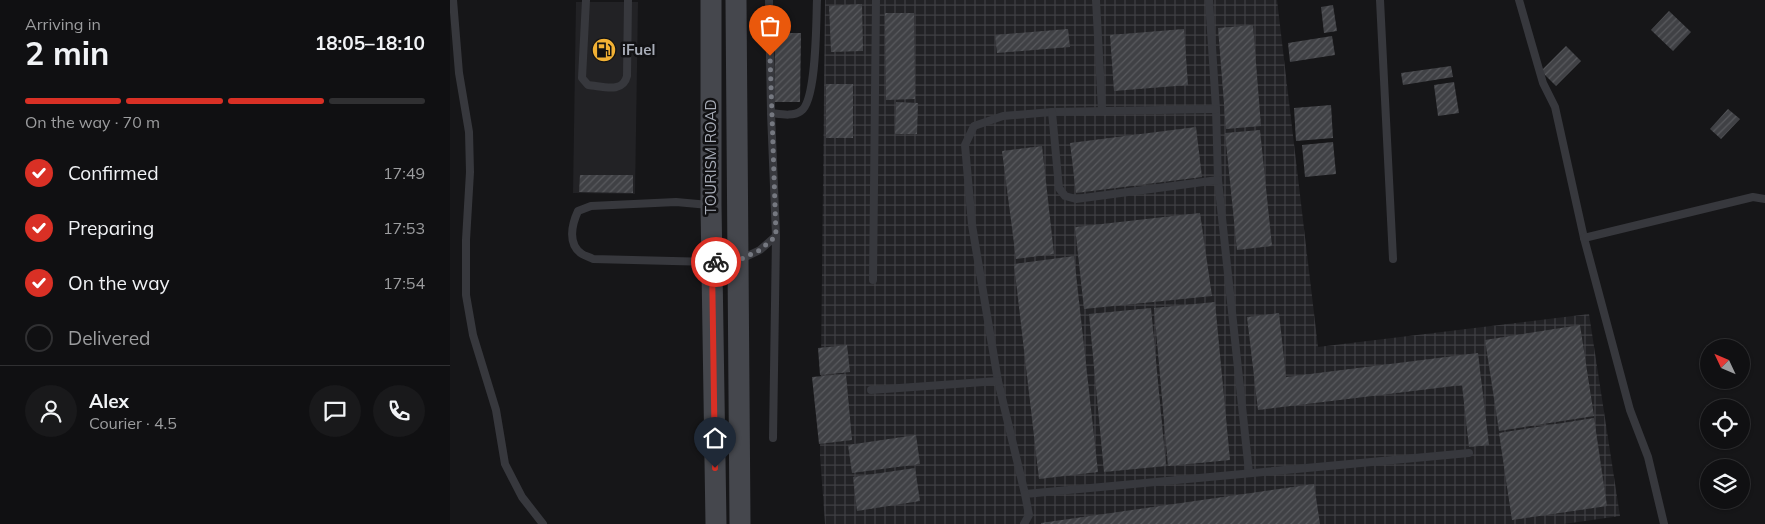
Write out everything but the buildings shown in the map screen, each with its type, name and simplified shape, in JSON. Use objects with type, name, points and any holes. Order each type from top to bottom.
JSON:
[{"type":"main road","name":"TOURISM ROAD","points":[[711,0],[711,205],[716,524]]},
{"type":"main road","name":"TOURISM ROAD","points":[[736,0],[740,524]]},
{"type":"lane","points":[[453,0],[459,73],[469,132],[470,172],[466,240],[466,296],[473,335],[496,410],[505,464],[522,497],[543,524]]},
{"type":"lane","points":[[586,0],[582,78],[588,85],[617,88],[625,82],[626,76],[628,0]]},
{"type":"lane","points":[[769,0],[770,112],[776,236],[773,438]]},
{"type":"lane","points":[[770,112],[790,115],[802,111],[808,102],[813,83],[817,0]]},
{"type":"lane","points":[[873,280],[876,0]]},
{"type":"lane","points":[[1096,0],[1102,110]]},
{"type":"lane","points":[[1209,0],[1216,109],[1218,180],[1249,472]]},
{"type":"lane","points":[[1380,0],[1393,260]]},
{"type":"lane","points":[[1519,0],[1543,83],[1555,107],[1584,238],[1630,410],[1648,457],[1664,524]]},
{"type":"lane","points":[[1024,524],[1029,515],[998,381],[972,225],[965,145],[974,126],[1003,116],[1102,110],[1216,109]]},
{"type":"lane","points":[[1052,112],[1059,188],[1065,196],[1076,199],[1218,180]]},
{"type":"lane","points":[[1584,238],[1753,197],[1765,199]]},
{"type":"lane","points":[[711,205],[676,202],[591,206],[578,211],[572,223],[572,240],[581,254],[593,258],[712,262],[737,261],[760,250],[776,236]]},
{"type":"lane","points":[[871,390],[998,381]]},
{"type":"lane","points":[[1025,494],[1469,453]]},
{"type":"shaded area","points":[[825,0],[1277,0],[1318,347],[1589,314],[1620,516],[1564,524],[825,524],[820,455]]},
{"type":"shaded area","points":[[576,2],[638,2],[635,194],[573,193]]},
{"type":"way so far","points":[[716,262],[737,261],[760,250],[776,236],[770,112],[770,56]]},
{"type":"place","name":"iFuel","points":[[604,50]]},
{"type":"route","points":[[715,468],[712,262],[716,262]]}]
